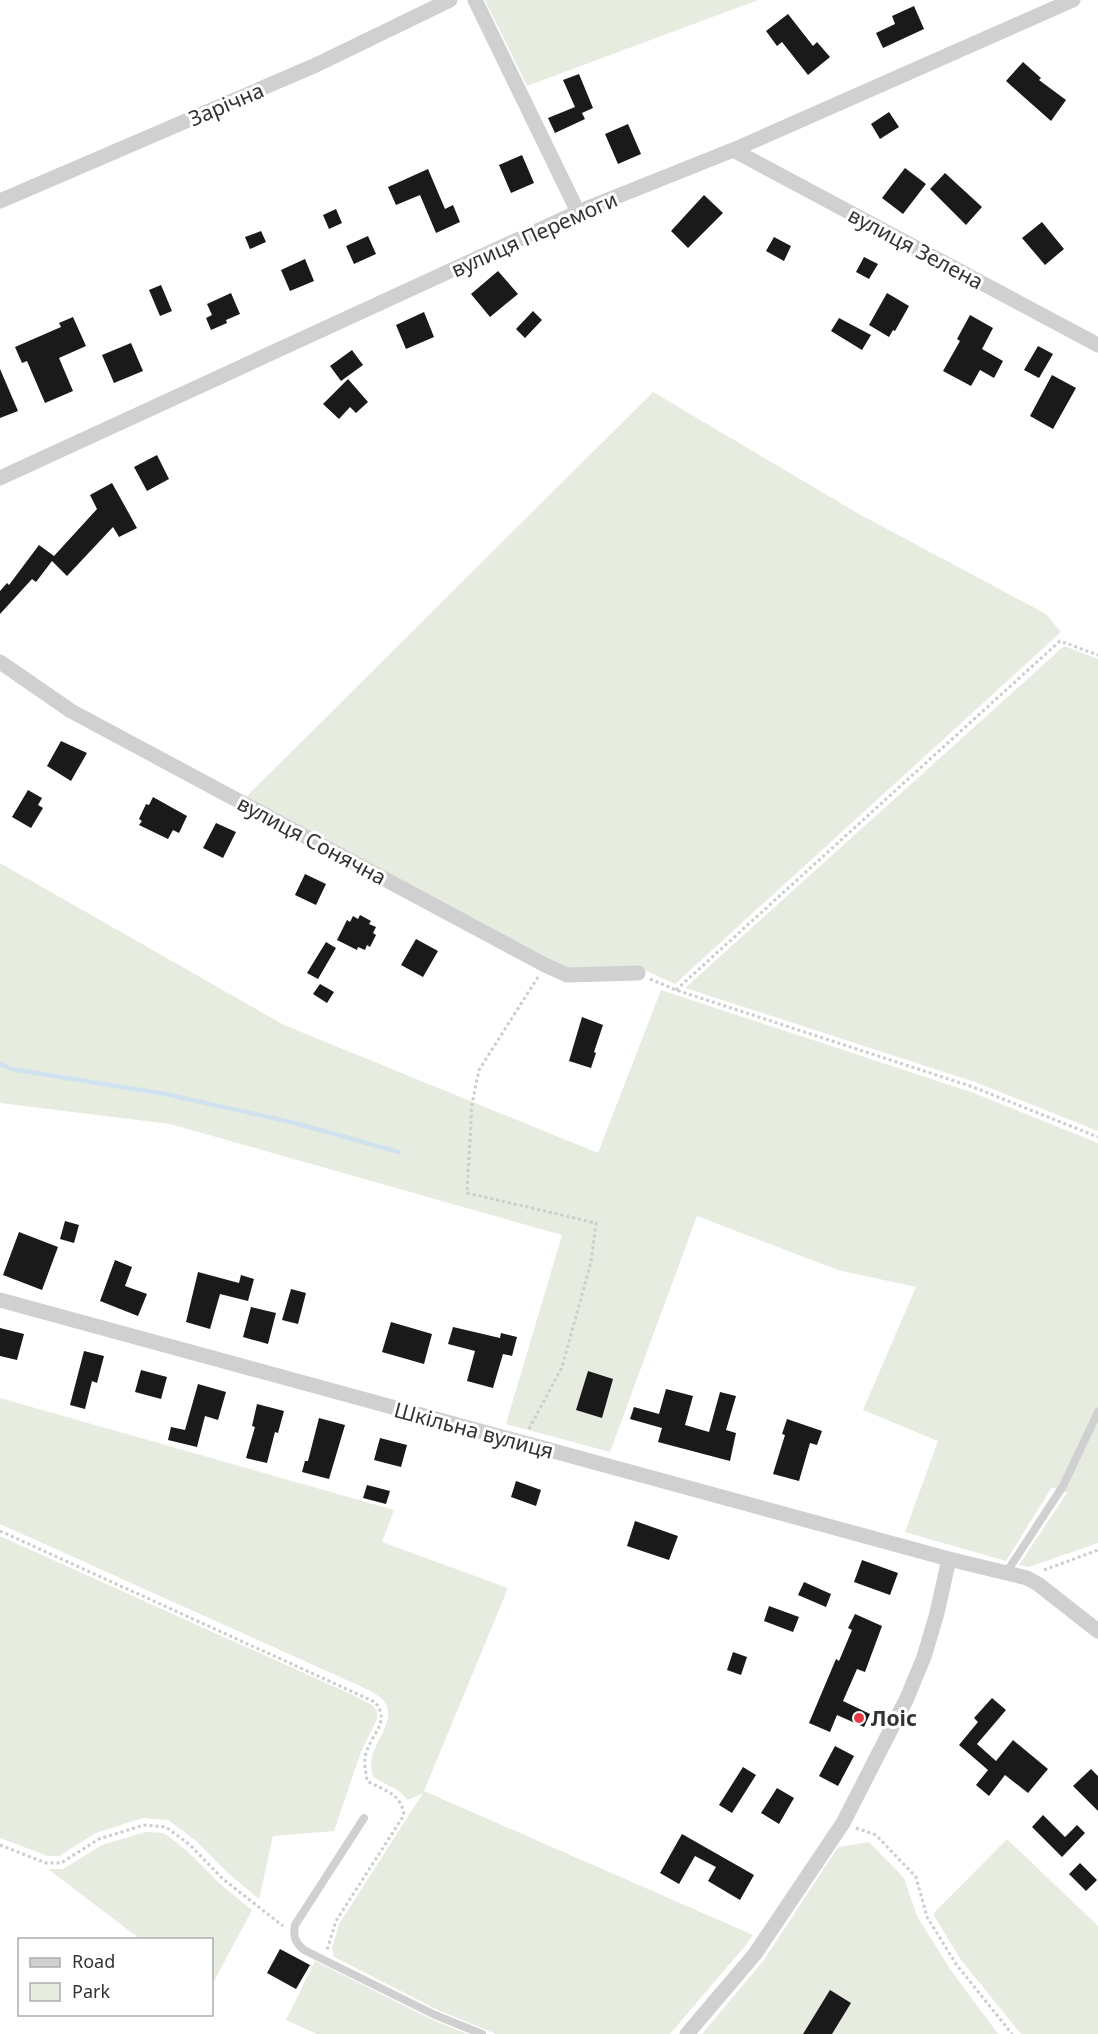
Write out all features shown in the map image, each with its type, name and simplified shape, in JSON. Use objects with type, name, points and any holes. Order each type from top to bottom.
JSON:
[{"type":"street","name":"Зарічна","points":[[0,201],[316,65],[450,0]]},
{"type":"street","points":[[475,0],[578,212]]},
{"type":"street","name":"вулиця Перемоги","points":[[0,478],[578,212],[733,150],[1073,0]]},
{"type":"street","name":"вулиця Зелена","points":[[733,150],[1098,345]]},
{"type":"street","name":"вулиця Сонячна","points":[[0,662],[71,711],[544,965],[567,975],[638,973]]},
{"type":"street","name":"Шкільна вулиця","points":[[0,1300],[949,1559],[1027,1578]]},
{"type":"street","points":[[687,2034],[755,1954],[843,1823],[907,1698],[924,1657],[949,1559]]},
{"type":"street","points":[[1027,1578],[1098,1631]]},
{"type":"lane","points":[[1006,1573],[1063,1486],[1098,1412]]},
{"type":"lane","points":[[364,1818],[295,1925],[296,1943],[304,1950],[435,2015],[482,2034]]},
{"type":"path","points":[[676,990],[1060,641],[1098,655]]},
{"type":"path","points":[[521,1443],[562,1367],[591,1262],[596,1223],[467,1193],[472,1104],[479,1070],[544,965]]},
{"type":"path","points":[[638,973],[676,990],[973,1087],[1098,1137]]},
{"type":"path","points":[[0,1531],[357,1692],[375,1702],[381,1709],[382,1720],[366,1753],[364,1766],[367,1781],[396,1796],[402,1803],[404,1815],[336,1922],[327,1950],[332,1962]]},
{"type":"path","points":[[1027,1578],[1098,1550]]},
{"type":"path","points":[[843,1823],[876,1835],[916,1877],[927,1917],[950,1955],[1012,2034]]},
{"type":"path","points":[[0,1845],[46,1863],[61,1863],[99,1839],[144,1825],[166,1827],[190,1845],[223,1879],[294,1934]]},
{"type":"green space","points":[[485,0],[758,0],[527,86]]},
{"type":"green space","points":[[653,392],[859,514],[1046,614],[1061,632],[675,984],[638,967],[568,968],[547,959],[246,797]]},
{"type":"green space","points":[[1064,646],[1098,659],[1098,1131],[975,1082],[685,988]]},
{"type":"green space","points":[[0,863],[284,1025],[598,1153],[661,990],[971,1092],[1098,1143],[1098,1543],[1029,1567],[1019,1565],[1067,1493],[1052,1487],[1006,1561],[905,1532],[938,1441],[863,1410],[916,1287],[838,1270],[697,1216],[610,1452],[506,1424],[562,1235],[170,1124],[0,1103]]},
{"type":"green space","points":[[0,1398],[394,1510],[382,1542],[508,1588],[424,1791],[753,1935],[670,2034],[496,2034],[438,2010],[334,1957],[332,1949],[339,1924],[423,1793],[408,1800],[399,1791],[373,1777],[371,1759],[388,1718],[386,1705],[379,1696],[360,1686],[0,1524]]},
{"type":"green space","points":[[0,1536],[355,1696],[372,1705],[377,1711],[377,1719],[361,1752],[334,1831],[273,1836],[259,1899],[228,1873],[195,1840],[168,1820],[143,1818],[96,1833],[59,1856],[48,1856],[0,1838]]},
{"type":"green space","points":[[145,1832],[164,1833],[252,1910],[213,1983],[213,1938],[139,1938],[48,1869],[63,1869],[102,1845]]},
{"type":"green space","points":[[1007,1839],[1098,1926],[1098,2034],[1021,2034],[961,1960],[933,1914]]},
{"type":"green space","points":[[869,1842],[904,1878],[917,1916],[950,1969],[998,2034],[702,2034],[764,1960],[838,1847]]},
{"type":"green space","points":[[315,1961],[433,2020],[467,2034],[317,2034],[286,2020]]},
{"type":"building","points":[[914,6],[924,29],[883,48],[876,33],[895,24],[892,16]]},
{"type":"building","points":[[788,14],[813,46],[817,42],[830,57],[808,75],[782,42],[777,46],[766,31]]},
{"type":"building","points":[[1023,62],[1041,78],[1039,80],[1066,100],[1051,121],[1006,81]]},
{"type":"building","points":[[579,74],[593,108],[582,113],[585,119],[555,133],[548,118],[575,107],[563,80]]},
{"type":"building","points":[[889,112],[899,127],[880,139],[871,124]]},
{"type":"building","points":[[628,124],[641,154],[618,164],[605,134]]},
{"type":"building","points":[[522,155],[534,183],[511,193],[499,165]]},
{"type":"building","points":[[905,168],[926,184],[903,214],[882,198]]},
{"type":"building","points":[[428,169],[445,209],[453,205],[460,222],[436,233],[420,195],[396,205],[388,187]]},
{"type":"building","points":[[945,173],[982,207],[966,225],[930,189]]},
{"type":"building","points":[[704,195],[723,213],[688,248],[671,231]]},
{"type":"building","points":[[336,209],[342,223],[329,229],[323,215]]},
{"type":"building","points":[[1042,222],[1064,249],[1045,265],[1022,238]]},
{"type":"building","points":[[261,231],[266,242],[250,249],[245,237]]},
{"type":"building","points":[[368,236],[376,254],[354,264],[346,246]]},
{"type":"building","points":[[774,237],[791,246],[784,261],[766,251]]},
{"type":"building","points":[[864,257],[878,264],[869,279],[856,272]]},
{"type":"building","points":[[305,259],[314,281],[290,291],[281,270]]},
{"type":"building","points":[[498,271],[518,294],[490,317],[471,294]]},
{"type":"building","points":[[161,285],[172,311],[160,316],[149,290]]},
{"type":"building","points":[[231,293],[240,314],[211,330],[206,318],[212,315],[207,304]]},
{"type":"building","points":[[887,293],[909,306],[889,337],[869,325]]},
{"type":"building","points":[[533,311],[542,320],[525,338],[516,329]]},
{"type":"building","points":[[424,312],[434,337],[406,349],[396,325]]},
{"type":"building","points":[[970,315],[993,328],[982,349],[1003,361],[994,378],[980,370],[971,386],[943,371],[960,341],[957,339]]},
{"type":"building","points":[[73,317],[86,346],[59,358],[73,391],[45,403],[27,361],[22,363],[15,347],[61,327],[59,323]]},
{"type":"building","points":[[839,318],[871,335],[862,350],[831,331]]},
{"type":"building","points":[[131,343],[143,371],[114,383],[102,355]]},
{"type":"building","points":[[1038,346],[1053,354],[1039,378],[1024,370]]},
{"type":"building","points":[[352,350],[363,365],[341,381],[330,366]]},
{"type":"building","points":[[0,369],[18,411],[0,418]]},
{"type":"building","points":[[1052,375],[1076,388],[1053,429],[1030,416]]},
{"type":"building","points":[[348,379],[368,402],[356,413],[350,407],[339,419],[323,404]]},
{"type":"building","points":[[157,455],[169,479],[147,491],[134,467]]},
{"type":"building","points":[[112,483],[137,528],[119,537],[113,527],[67,576],[52,561],[36,582],[32,579],[0,614],[0,591],[7,583],[9,585],[39,545],[54,556],[97,509],[90,495]]},
{"type":"building","points":[[61,741],[87,753],[71,781],[47,766]]},
{"type":"building","points":[[28,790],[42,798],[38,805],[43,808],[31,828],[12,817]]},
{"type":"building","points":[[153,797],[187,816],[179,833],[173,830],[168,839],[139,825],[142,821],[139,819],[146,804],[149,805]]},
{"type":"building","points":[[216,823],[236,832],[223,858],[203,848]]},
{"type":"building","points":[[305,874],[326,884],[316,905],[295,895]]},
{"type":"building","points":[[360,915],[376,927],[373,933],[376,935],[370,947],[367,945],[365,950],[358,947],[357,950],[337,940],[347,920],[350,922],[353,916],[358,919]]},
{"type":"building","points":[[416,939],[438,951],[423,977],[401,965]]},
{"type":"building","points":[[326,942],[336,948],[318,979],[307,973]]},
{"type":"building","points":[[320,984],[334,992],[327,1003],[313,994]]},
{"type":"building","points":[[582,1017],[603,1025],[591,1068],[569,1061]]},
{"type":"building","points":[[65,1221],[79,1225],[74,1243],[60,1239]]},
{"type":"building","points":[[19,1232],[58,1247],[42,1290],[3,1275]]},
{"type":"building","points":[[115,1260],[132,1267],[125,1286],[147,1294],[138,1316],[100,1301]]},
{"type":"building","points":[[198,1272],[239,1283],[241,1275],[254,1279],[248,1301],[220,1294],[210,1329],[186,1322]]},
{"type":"building","points":[[291,1289],[306,1293],[298,1324],[282,1320]]},
{"type":"building","points":[[251,1307],[276,1313],[268,1344],[243,1337]]},
{"type":"building","points":[[391,1322],[432,1334],[424,1364],[382,1352]]},
{"type":"building","points":[[453,1327],[500,1338],[501,1333],[517,1337],[512,1356],[503,1354],[493,1388],[467,1381],[475,1351],[448,1344]]},
{"type":"building","points":[[0,1328],[24,1334],[17,1360],[0,1356]]},
{"type":"building","points":[[84,1351],[104,1356],[97,1383],[92,1381],[85,1409],[70,1405]]},
{"type":"building","points":[[141,1370],[167,1377],[161,1399],[135,1392]]},
{"type":"building","points":[[588,1371],[613,1379],[602,1418],[576,1410]]},
{"type":"building","points":[[198,1384],[226,1392],[218,1420],[205,1416],[197,1447],[168,1440],[171,1427],[185,1430]]},
{"type":"building","points":[[666,1389],[693,1396],[685,1425],[709,1432],[720,1392],[736,1396],[726,1430],[736,1433],[730,1461],[658,1442],[662,1428],[630,1419],[634,1407],[659,1414]]},
{"type":"building","points":[[257,1404],[284,1411],[278,1433],[275,1432],[267,1463],[246,1458],[255,1427],[252,1426]]},
{"type":"building","points":[[319,1418],[345,1425],[329,1479],[302,1472],[305,1461],[308,1461]]},
{"type":"building","points":[[787,1419],[822,1431],[817,1445],[810,1443],[799,1481],[773,1474],[785,1435],[782,1434]]},
{"type":"building","points":[[380,1438],[407,1445],[401,1467],[374,1460]]},
{"type":"building","points":[[516,1481],[541,1490],[536,1506],[511,1497]]},
{"type":"building","points":[[367,1485],[390,1491],[386,1504],[363,1498]]},
{"type":"building","points":[[635,1521],[678,1536],[669,1560],[627,1546]]},
{"type":"building","points":[[862,1560],[898,1573],[890,1595],[854,1582]]},
{"type":"building","points":[[804,1582],[831,1594],[826,1607],[798,1595]]},
{"type":"building","points":[[769,1606],[799,1617],[793,1632],[764,1621]]},
{"type":"building","points":[[855,1614],[882,1626],[865,1672],[857,1669],[843,1701],[870,1714],[864,1727],[837,1715],[830,1732],[809,1723],[836,1659],[839,1661],[852,1630],[848,1628]]},
{"type":"building","points":[[733,1652],[747,1657],[741,1675],[727,1670]]},
{"type":"building","points":[[992,1698],[1006,1710],[977,1744],[996,1761],[1013,1740],[1048,1769],[1028,1793],[1005,1775],[989,1796],[976,1785],[988,1770],[959,1745],[978,1722],[974,1718]]},
{"type":"building","points":[[835,1746],[854,1756],[838,1786],[819,1776]]},
{"type":"building","points":[[743,1767],[756,1775],[732,1813],[719,1805]]},
{"type":"building","points":[[1091,1769],[1098,1776],[1098,1811],[1073,1786]]},
{"type":"building","points":[[777,1788],[794,1798],[779,1824],[761,1813]]},
{"type":"building","points":[[1043,1815],[1065,1837],[1077,1825],[1085,1833],[1062,1857],[1032,1827]]},
{"type":"building","points":[[682,1834],[754,1875],[740,1900],[708,1881],[716,1867],[695,1856],[679,1884],[660,1873]]},
{"type":"building","points":[[1080,1863],[1097,1880],[1086,1891],[1069,1874]]},
{"type":"building","points":[[280,1949],[310,1965],[296,1989],[267,1973]]},
{"type":"building","points":[[830,1990],[851,2003],[832,2034],[803,2034]]},
{"type":"waterway","points":[[0,1064],[11,1069],[165,1094],[291,1122],[399,1152]]},
{"type":"place","name":"Лоіс","points":[[859,1718]]}]
